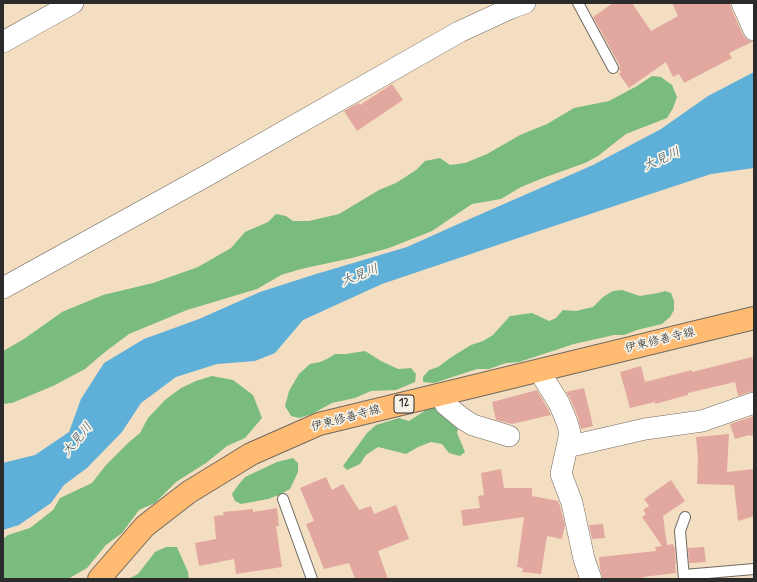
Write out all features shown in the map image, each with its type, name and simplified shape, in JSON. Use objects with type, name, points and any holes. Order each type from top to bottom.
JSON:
[{"type":"main road","name":"伊東修善寺線","points":[[99,579],[145,526],[189,492],[251,454],[320,424],[754,318]]},
{"type":"street","points":[[3,42],[73,3]]},
{"type":"street","points":[[3,288],[213,172],[460,32],[525,3]]},
{"type":"street","points":[[742,3],[754,30]]},
{"type":"street","points":[[539,371],[559,403],[570,433],[562,474],[572,503],[584,559],[591,579]]},
{"type":"street","points":[[440,395],[446,405],[463,420],[473,425],[508,436]]},
{"type":"street","points":[[567,447],[645,429],[702,421],[754,403]]},
{"type":"lane","points":[[578,3],[614,68]]},
{"type":"lane","points":[[283,499],[312,579]]},
{"type":"lane","points":[[685,517],[680,531],[684,577],[754,569]]},
{"type":"green space","points":[[652,76],[661,77],[672,85],[677,97],[667,118],[626,134],[598,156],[585,163],[521,187],[501,199],[472,204],[432,231],[389,248],[281,275],[257,289],[187,310],[129,334],[85,369],[53,386],[12,403],[3,404],[3,351],[24,339],[62,312],[103,295],[153,283],[198,267],[231,248],[245,232],[268,222],[276,214],[286,216],[293,221],[309,221],[339,214],[379,190],[396,183],[416,170],[425,161],[440,158],[450,165],[465,163],[487,154],[520,135],[547,124],[574,108],[609,101]]},
{"type":"green space","points":[[622,290],[640,296],[665,291],[671,293],[674,301],[674,310],[670,317],[662,324],[624,335],[614,335],[574,344],[519,362],[506,363],[489,369],[477,369],[434,383],[423,382],[423,377],[429,370],[438,367],[471,345],[483,341],[493,335],[510,316],[532,313],[549,321],[556,318],[563,310],[576,311],[593,307],[603,297],[613,291]]},
{"type":"green space","points":[[365,351],[398,369],[411,368],[416,374],[415,382],[396,390],[371,391],[355,398],[332,403],[312,414],[299,418],[291,416],[285,406],[289,391],[299,374],[310,364],[320,362],[335,354]]},
{"type":"green space","points":[[212,376],[233,380],[253,395],[262,418],[245,438],[227,446],[206,463],[176,482],[155,503],[139,510],[122,533],[106,545],[87,568],[68,579],[3,579],[3,539],[8,535],[30,528],[53,510],[60,498],[92,483],[106,465],[140,433],[148,418],[165,400],[181,388]]},
{"type":"green space","points":[[429,407],[439,407],[459,425],[457,433],[465,452],[460,456],[449,453],[442,444],[431,442],[406,454],[378,447],[366,455],[360,464],[347,470],[343,466],[367,433],[376,425],[399,418],[409,421]]},
{"type":"green space","points":[[293,458],[298,463],[298,472],[290,489],[268,499],[241,504],[235,501],[232,494],[245,477],[277,462]]},
{"type":"green space","points":[[166,547],[177,547],[188,572],[189,579],[128,579],[138,574],[155,552]]},
{"type":"water","name":"大見川","points":[[754,72],[754,168],[711,174],[382,284],[303,320],[275,353],[255,361],[217,364],[176,377],[141,403],[122,432],[87,468],[64,485],[51,503],[19,525],[3,530],[3,463],[35,455],[69,432],[81,399],[104,363],[144,339],[199,319],[260,292],[407,247],[593,165],[661,129],[708,96]]},
{"type":"building","points":[[613,3],[632,3],[651,31],[678,16],[672,3],[730,3],[743,35],[752,42],[729,53],[732,58],[684,83],[679,74],[673,77],[666,62],[629,88],[619,74],[621,72],[619,69],[620,66],[593,17]]},
{"type":"building","points":[[392,84],[403,100],[357,131],[344,111],[359,103],[360,105]]},
{"type":"building","points":[[752,357],[754,366],[754,391],[738,396],[735,382],[688,393],[688,395],[655,404],[655,402],[630,408],[620,372],[641,366],[645,382]]},
{"type":"building","points":[[584,388],[593,426],[581,429],[578,417],[566,392]]},
{"type":"building","points":[[537,390],[551,415],[512,424],[496,420],[492,402]]},
{"type":"building","points":[[754,416],[754,435],[735,439],[730,424]]},
{"type":"building","points":[[729,434],[727,472],[754,469],[754,516],[738,521],[734,485],[697,484],[698,459],[696,437]]},
{"type":"building","points":[[501,469],[504,488],[532,488],[532,496],[558,501],[560,506],[565,525],[562,539],[547,536],[541,574],[522,572],[523,568],[517,567],[524,517],[463,526],[461,510],[480,508],[478,496],[484,495],[481,473]]},
{"type":"building","points":[[326,477],[332,490],[343,484],[359,510],[371,506],[374,514],[396,505],[409,539],[378,551],[388,579],[355,579],[349,563],[324,569],[306,524],[314,521],[300,488]]},
{"type":"building","points":[[671,480],[685,501],[663,516],[667,545],[673,544],[675,549],[676,573],[643,577],[644,579],[603,579],[599,557],[656,551],[655,547],[662,546],[642,517],[646,514],[643,510],[649,506],[644,499]]},
{"type":"building","points":[[277,508],[279,526],[276,526],[282,567],[236,574],[234,559],[199,566],[195,543],[216,539],[214,516],[224,515],[223,512],[253,509],[253,512]]},
{"type":"building","points":[[603,524],[605,538],[592,539],[589,525]]},
{"type":"building","points":[[704,547],[706,562],[689,563],[688,548]]}]
